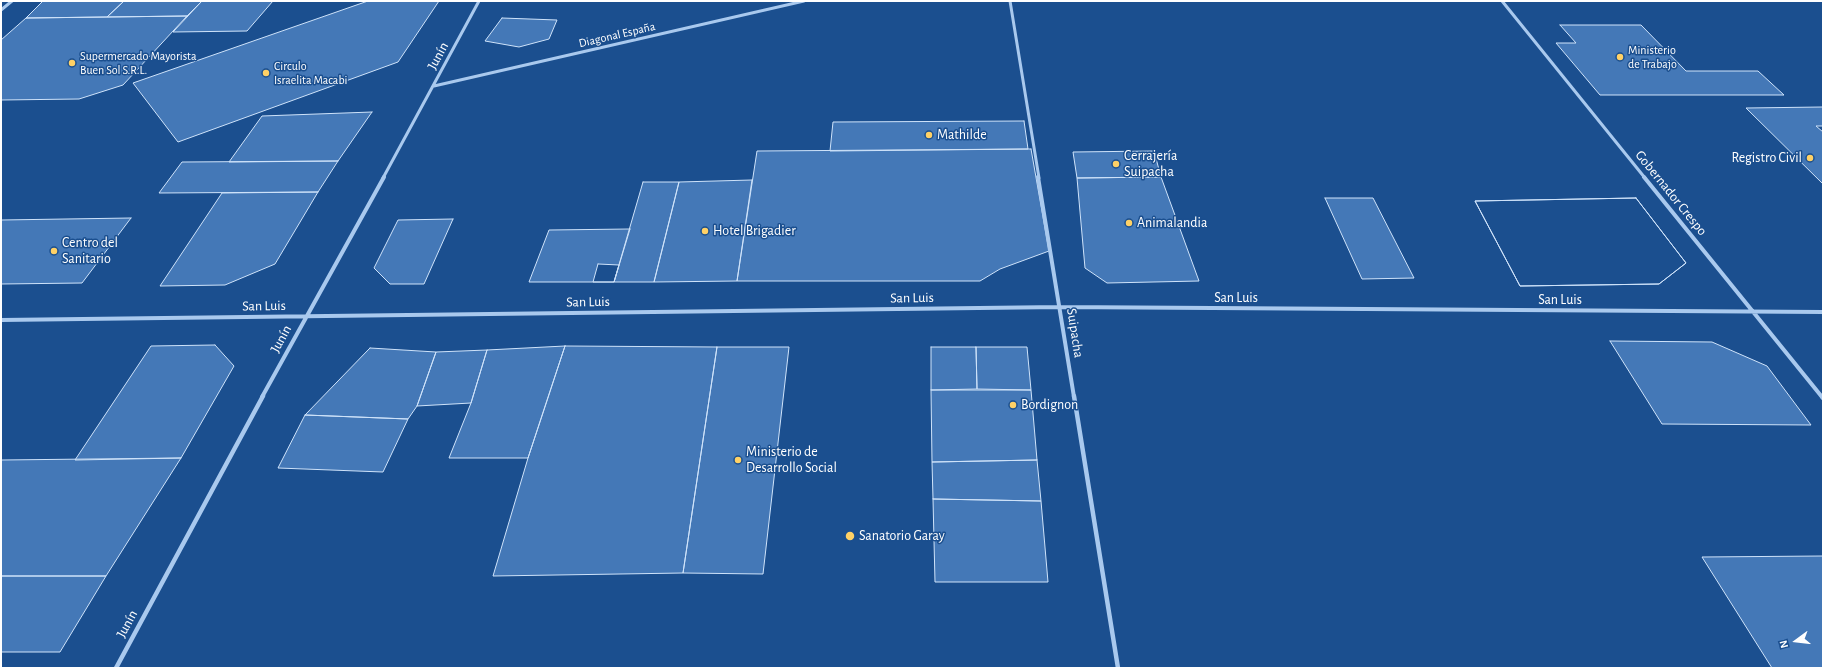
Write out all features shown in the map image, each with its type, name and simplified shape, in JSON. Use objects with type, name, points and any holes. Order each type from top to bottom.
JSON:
[{"type":"street","points":[[1,10],[12,1]]},
{"type":"street","name":"Junín","points":[[116,668],[306,316],[434,86],[479,1]]},
{"type":"street","name":"Diagonal España","points":[[434,86],[804,1]]},
{"type":"street","name":"Suipacha","points":[[1010,1],[1118,668]]},
{"type":"street","name":"Gobernador Crespo","points":[[1502,1],[1823,398]]},
{"type":"street","name":"San Luis","points":[[1,320],[1060,307],[1823,312]]},
{"type":"building","points":[[43,1],[124,1],[107,17],[26,18]]},
{"type":"building","points":[[124,1],[202,1],[187,16],[107,17]]},
{"type":"building","points":[[202,1],[273,1],[247,31],[173,32]]},
{"type":"building","name":"Circulo Israelita Macabi","points":[[368,1],[439,1],[398,62],[178,142],[133,83]]},
{"type":"building","name":"Supermercado Mayorista Buen Sol S.R.L.","points":[[187,16],[123,85],[79,99],[1,100],[1,40],[26,18]]},
{"type":"building","points":[[502,18],[557,20],[549,39],[519,47],[485,41]]},
{"type":"building","name":"Ministerio de Trabajo","points":[[1560,25],[1641,25],[1686,71],[1758,71],[1784,95],[1600,95],[1556,43],[1576,43]]},
{"type":"building","name":"Registro Civil","points":[[1823,107],[1823,126],[1816,126],[1823,132],[1823,184],[1746,108]]},
{"type":"building","points":[[372,112],[338,161],[229,162],[262,116]]},
{"type":"building","name":"Mathilde","points":[[1024,121],[1028,149],[830,151],[833,122]]},
{"type":"building","points":[[1031,149],[1049,251],[1000,269],[980,281],[737,281],[757,151]]},
{"type":"building","name":"Cerrajería Suipacha","points":[[1154,151],[1161,177],[1077,178],[1073,152]]},
{"type":"building","points":[[338,161],[318,192],[159,193],[182,162]]},
{"type":"building","name":"Animalandia","points":[[1161,177],[1199,281],[1107,283],[1085,268],[1077,178]]},
{"type":"building","name":"Hotel Brigadier","points":[[752,180],[737,281],[654,282],[679,182]]},
{"type":"building","points":[[643,182],[679,182],[654,282],[614,282]]},
{"type":"building","points":[[318,192],[275,264],[225,285],[160,286],[222,193]]},
{"type":"building","points":[[1325,198],[1373,198],[1414,278],[1362,279]]},
{"type":"building","points":[[1636,198],[1686,263],[1659,284],[1520,286],[1475,201]]},
{"type":"building","points":[[1636,198],[1686,263],[1659,284],[1520,286],[1475,201]]},
{"type":"building","name":"Centro del Sanitario","points":[[131,218],[82,283],[1,284],[1,220]]},
{"type":"building","points":[[453,219],[424,284],[390,284],[374,268],[398,220]]},
{"type":"building","points":[[630,229],[614,282],[529,282],[549,230]]},
{"type":"building","points":[[598,264],[619,265],[614,282],[593,282]]},
{"type":"building","points":[[1610,341],[1712,342],[1767,366],[1811,425],[1662,424]]},
{"type":"building","points":[[215,345],[234,366],[181,458],[75,460],[151,346]]},
{"type":"building","points":[[565,346],[717,347],[683,573],[493,576],[528,458]]},
{"type":"building","points":[[565,346],[528,458],[449,458],[471,403],[487,350]]},
{"type":"building","name":"Ministerio de Desarrollo Social","points":[[717,347],[789,347],[763,574],[683,573]]},
{"type":"building","points":[[931,347],[976,347],[977,389],[931,390]]},
{"type":"building","points":[[976,347],[1027,347],[1031,390],[977,389]]},
{"type":"building","points":[[370,348],[436,352],[417,406],[408,419],[305,415]]},
{"type":"building","points":[[487,350],[471,403],[417,406],[436,352]]},
{"type":"building","points":[[931,390],[1031,390],[1037,460],[932,462]]},
{"type":"building","points":[[305,415],[408,419],[383,472],[278,468]]},
{"type":"building","points":[[181,458],[106,576],[1,576],[1,460]]},
{"type":"building","points":[[1037,460],[1041,501],[933,499],[932,462]]},
{"type":"building","points":[[933,499],[1041,501],[1048,582],[935,582]]},
{"type":"building","points":[[1823,556],[1823,668],[1772,668],[1702,557]]},
{"type":"building","points":[[1,576],[106,576],[60,652],[1,652]]},
{"type":"place","name":"Ministerio de Trabajo","points":[[1620,57]]},
{"type":"place","name":"Supermercado Mayorista Buen Sol S.R.L.","points":[[72,63]]},
{"type":"place","name":"Circulo Israelita Macabi","points":[[266,73]]},
{"type":"place","name":"Mathilde","points":[[929,135]]},
{"type":"place","name":"Registro Civil","points":[[1810,158]]},
{"type":"place","name":"Cerrajería Suipacha","points":[[1116,164]]},
{"type":"place","name":"Animalandia","points":[[1129,223]]},
{"type":"place","name":"Hotel Brigadier","points":[[705,231]]},
{"type":"place","name":"Centro del Sanitario","points":[[54,251]]},
{"type":"place","name":"Bordignon","points":[[1013,405]]},
{"type":"place","name":"Ministerio de Desarrollo Social","points":[[738,460]]},
{"type":"place","name":"Sanatorio Garay","points":[[850,536]]}]
